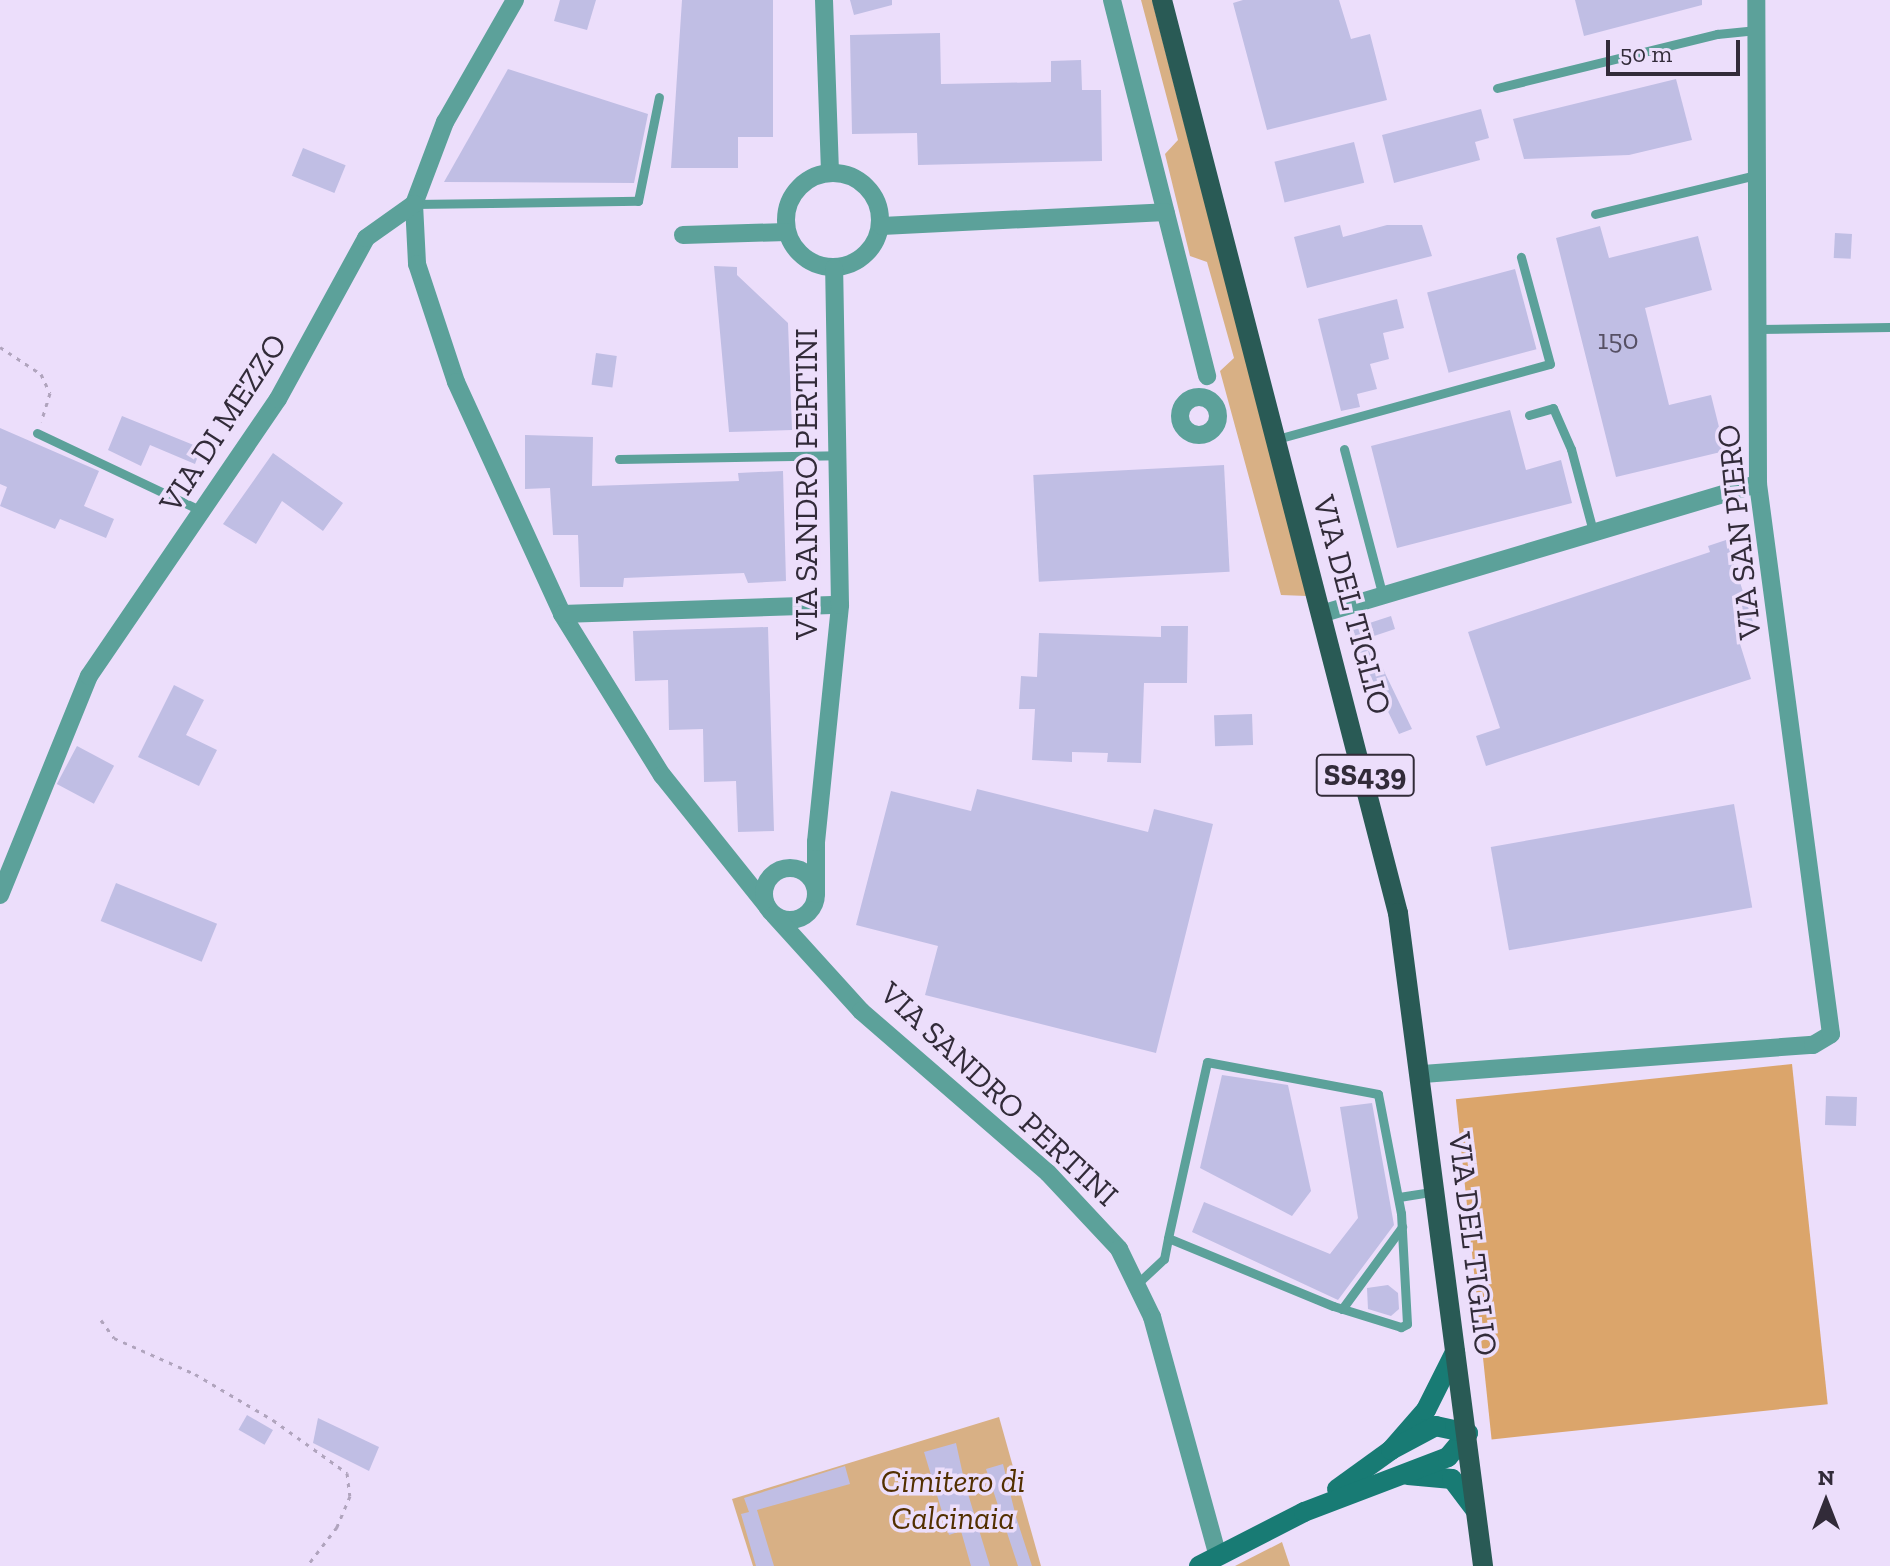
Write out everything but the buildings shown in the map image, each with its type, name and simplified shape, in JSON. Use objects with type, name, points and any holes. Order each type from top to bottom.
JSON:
[{"type":"main road","name":"VIA DEL TIGLIO","points":[[1162,0],[1324,613],[1398,913],[1423,1074],[1483,1566]]},
{"type":"street","points":[[414,204],[445,122],[515,0]]},
{"type":"street","points":[[824,0],[830,173]]},
{"type":"street","points":[[1112,0],[1217,408],[1212,430],[1190,433],[1180,413],[1207,376]]},
{"type":"street","name":"VIA SAN PIERO","points":[[1423,1074],[1813,1045],[1831,1034],[1758,484],[1756,0]]},
{"type":"street","points":[[830,173],[865,185],[878,205],[882,226],[870,251],[852,264],[834,268],[803,257],[787,232],[793,195],[813,177],[830,173]]},
{"type":"street","name":"VIA DI MEZZO","points":[[0,895],[89,676],[219,487],[322,325],[366,238],[414,204]]},
{"type":"street","name":"VIA SANDRO PERTINI","points":[[414,204],[417,264],[456,382],[562,614],[662,775],[770,910],[906,1054],[1076,1199],[1119,1249],[1139,1282],[1218,1556]]},
{"type":"street","points":[[882,226],[1166,212]]},
{"type":"street","points":[[683,235],[787,232]]},
{"type":"street","name":"VIA SANDRO PERTINI","points":[[814,957],[809,936],[840,605],[834,268]]},
{"type":"street","points":[[1194,397],[1206,398],[1217,408]]},
{"type":"street","points":[[1324,613],[1758,484]]},
{"type":"street","points":[[562,614],[840,605]]},
{"type":"street","points":[[737,870],[759,877],[779,870],[804,857],[816,842]]},
{"type":"street","points":[[779,870],[801,870],[814,900],[795,920],[770,910],[765,887],[779,870]]},
{"type":"street","points":[[1391,1450],[1426,1410],[1455,1352]]},
{"type":"street","points":[[1199,1566],[1304,1512],[1448,1457],[1468,1433],[1436,1426],[1391,1450],[1304,1512]]},
{"type":"street","points":[[1392,1476],[1424,1473],[1452,1479],[1475,1509]]},
{"type":"lane","points":[[1497,88],[1717,34],[1757,30]]},
{"type":"lane","points":[[414,204],[638,201],[659,97]]},
{"type":"lane","points":[[1595,214],[1756,175]]},
{"type":"lane","points":[[1277,439],[1550,364],[1521,257]]},
{"type":"lane","points":[[1755,329],[1890,327]]},
{"type":"lane","points":[[1529,415],[1553,408],[1571,449],[1594,535]]},
{"type":"lane","points":[[37,433],[202,511]]},
{"type":"lane","points":[[1344,449],[1383,597]]},
{"type":"lane","points":[[619,459],[839,455]]},
{"type":"lane","points":[[1139,1282],[1164,1259],[1168,1238],[1207,1062],[1378,1094],[1399,1197],[1407,1324],[1401,1327],[1342,1309],[1168,1238]]},
{"type":"lane","points":[[1399,1197],[1437,1190]]},
{"type":"lane","points":[[1342,1309],[1402,1227]]},
{"type":"path","points":[[0,347],[41,374],[50,393],[37,433]]},
{"type":"path","points":[[101,1320],[114,1338],[195,1374],[273,1420],[347,1473],[350,1496],[337,1527],[307,1566]]},
{"type":"green space","points":[[1141,0],[1152,0],[1307,596],[1281,595],[1220,371],[1234,358],[1207,262],[1190,256],[1165,154],[1178,140]]},
{"type":"green space","name":"Cimitero di Calcinaia","points":[[999,1417],[1041,1566],[753,1566],[732,1499]]},
{"type":"green space","points":[[1282,1542],[1290,1566],[1235,1566]]},
{"type":"shaded area","points":[[1792,1064],[1828,1404],[1492,1439],[1456,1099]]}]
